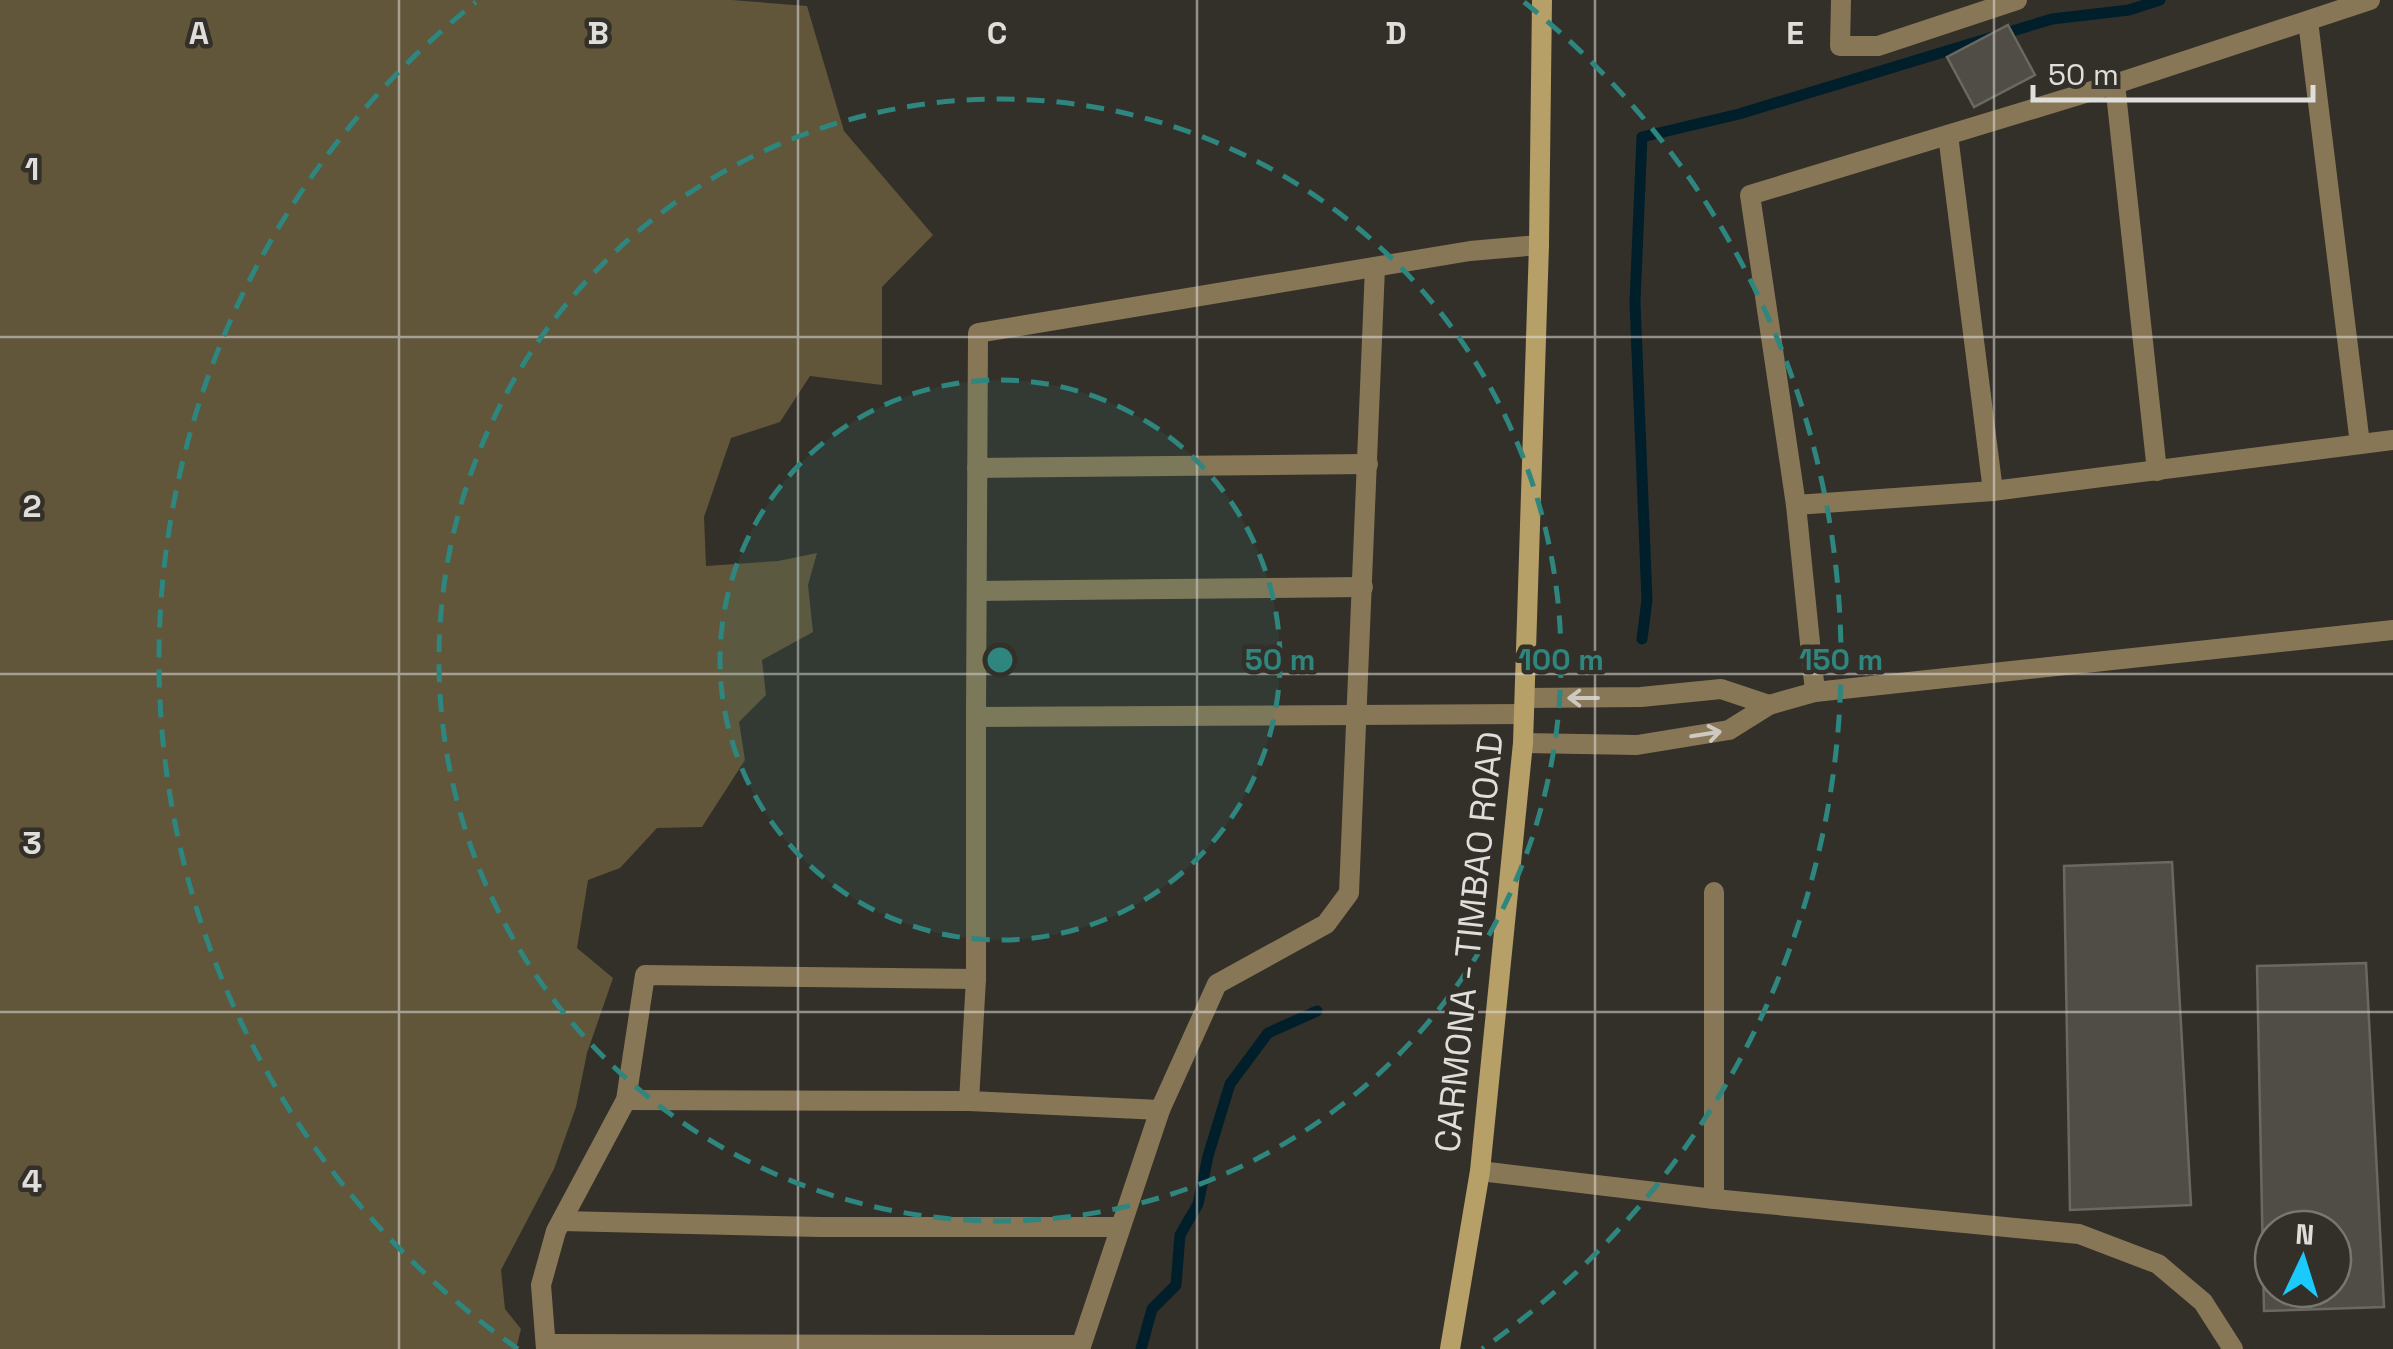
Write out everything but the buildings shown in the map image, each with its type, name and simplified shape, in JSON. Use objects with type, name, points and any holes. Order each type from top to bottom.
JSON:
[{"type":"main road","name":"CARMONA - TIMBAO ROAD","points":[[1450,1349],[1480,1171],[1524,744],[1540,244],[1542,0]]},
{"type":"street","points":[[1841,0],[1840,46],[1878,46],[1993,4],[2017,0]]},
{"type":"street","points":[[1815,692],[1796,505],[1750,195],[2115,84],[2370,0]]},
{"type":"street","points":[[2308,21],[2360,444]]},
{"type":"street","points":[[2115,84],[2157,471]]},
{"type":"street","points":[[1948,135],[1993,491]]},
{"type":"street","points":[[969,1101],[976,979],[978,333],[1470,251],[1540,244]]},
{"type":"street","points":[[976,979],[646,976],[626,1100],[562,1221],[541,1285],[546,1346],[1080,1347],[1160,1110],[1217,984],[1326,924],[1349,894],[1375,267]]},
{"type":"street","points":[[1796,505],[1993,491],[2393,440]]},
{"type":"street","points":[[978,468],[1368,464]]},
{"type":"street","points":[[977,591],[1363,587]]},
{"type":"street","points":[[1524,744],[1637,744],[1729,730],[1768,705],[1815,692],[2393,630]]},
{"type":"street","points":[[976,717],[1358,714],[1720,690],[1768,705]]},
{"type":"street","points":[[1714,892],[1714,1200]]},
{"type":"street","points":[[626,1100],[969,1101],[1160,1110]]},
{"type":"street","points":[[1480,1171],[1714,1200],[2079,1234],[2158,1264],[2203,1302],[2233,1349]]},
{"type":"street","points":[[562,1221],[1119,1228]]},
{"type":"shaded area","points":[[0,0],[732,0],[807,6],[844,131],[933,235],[882,287],[882,385],[810,376],[780,422],[731,438],[704,517],[706,566],[778,561],[817,553],[808,585],[813,632],[762,660],[766,695],[739,722],[745,760],[702,827],[657,828],[620,868],[588,880],[577,948],[613,978],[554,1169],[501,1270],[505,1309],[521,1329],[516,1349],[0,1349]]},
{"type":"waterway","points":[[1642,639],[1647,600],[1635,302],[1642,137],[1739,114],[2052,19],[2129,10],[2160,0]]},
{"type":"waterway","points":[[1141,1349],[1152,1309],[1176,1285],[1180,1235],[1198,1204],[1230,1084],[1268,1033],[1317,1011]]}]
